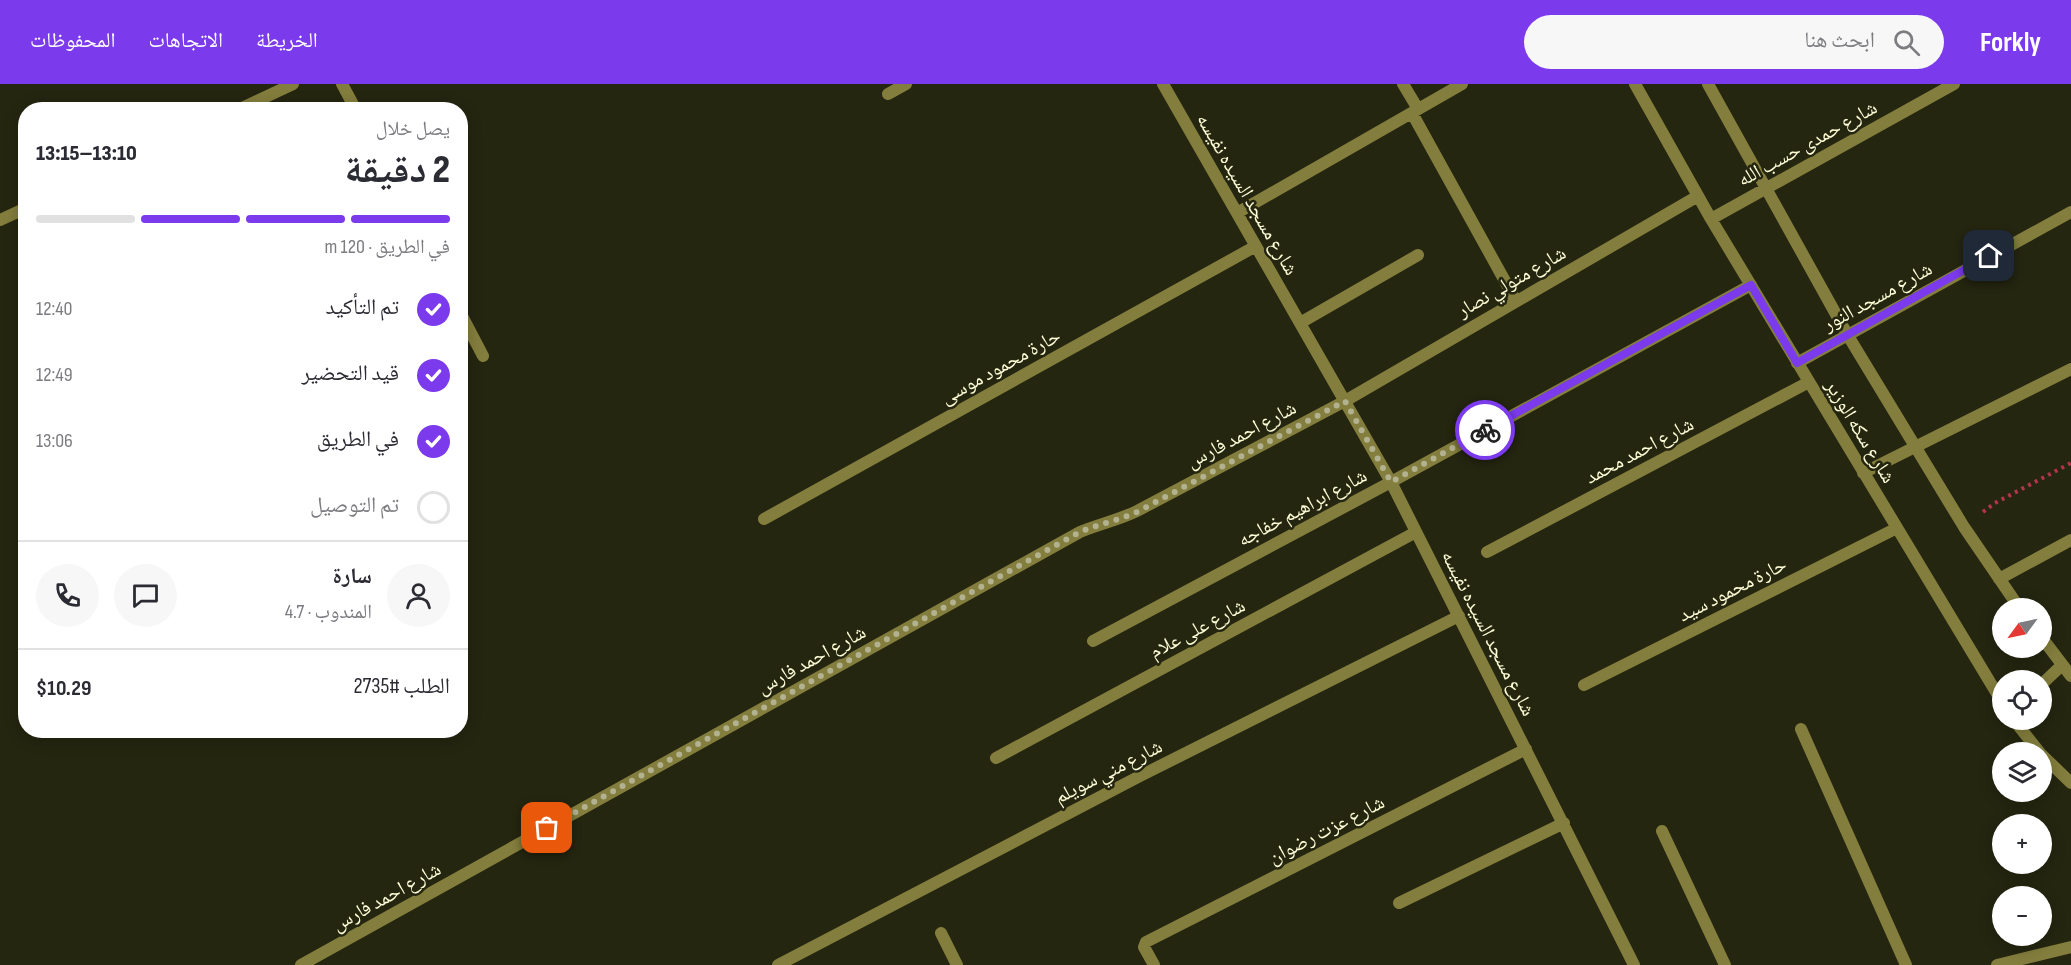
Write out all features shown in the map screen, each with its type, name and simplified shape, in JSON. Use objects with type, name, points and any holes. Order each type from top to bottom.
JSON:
[{"type":"street","points":[[255,102],[292,84]]},
{"type":"street","points":[[342,84],[352,102]]},
{"type":"street","points":[[888,94],[906,84]]},
{"type":"street","name":"شارع مسجد السيده نفيسه","points":[[1163,84],[1391,482],[1634,965]]},
{"type":"street","points":[[1403,84],[1415,111],[1516,301]]},
{"type":"street","points":[[1237,213],[1462,84]]},
{"type":"street","name":"شارع سكه الوزير","points":[[1635,84],[1711,219],[1992,685]]},
{"type":"street","name":"شارع سكه الوزير","points":[[1708,84],[1847,334],[1964,527],[2012,598]]},
{"type":"street","name":"شارع حمدى حسب الله","points":[[1711,219],[1954,84]]},
{"type":"street","name":"شارع متولي نصار","points":[[1345,401],[1698,196]]},
{"type":"street","points":[[0,220],[18,212]]},
{"type":"street","name":"شارع مسجد النور","points":[[1797,363],[2071,212]]},
{"type":"street","name":"حارة محمود موسى","points":[[764,519],[1256,246]]},
{"type":"street","points":[[1300,323],[1418,255]]},
{"type":"street","name":"شارع ابراهيم خفاجه","points":[[1093,641],[1391,482],[1751,285]]},
{"type":"street","points":[[468,327],[483,356]]},
{"type":"street","points":[[1863,473],[2071,369]]},
{"type":"street","name":"شارع احمد محمد","points":[[1488,552],[1809,382]]},
{"type":"street","name":"شارع احمد فارس","points":[[301,965],[1080,532],[1120,520],[1137,512],[1345,401]]},
{"type":"street","name":"حارة محمود سيد","points":[[1584,685],[1897,528]]},
{"type":"street","name":"شارع على علام","points":[[996,758],[1416,532]]},
{"type":"street","points":[[1999,579],[2071,540]]},
{"type":"street","name":"شارع مني سويلم","points":[[778,965],[1140,776],[1459,616]]},
{"type":"street","points":[[2052,653],[2071,676]]},
{"type":"street","points":[[2052,675],[2061,666]]},
{"type":"street","points":[[1801,729],[1906,965]]},
{"type":"street","points":[[2022,730],[2031,742]]},
{"type":"street","name":"شارع عزت رضوان","points":[[1154,965],[1144,944],[1526,749]]},
{"type":"street","points":[[2052,765],[2071,783]]},
{"type":"street","points":[[1399,903],[1564,823]]},
{"type":"street","points":[[1662,831],[1725,965]]},
{"type":"street","points":[[941,933],[957,965]]},
{"type":"street","points":[[1997,965],[2071,947]]},
{"type":"path","points":[[1964,527],[1995,503],[2071,463]]},
{"type":"way so far","points":[[547,828],[1080,532],[1120,520],[1137,512],[1345,401],[1391,482],[1485,430]]},
{"type":"route","points":[[1485,430],[1751,285],[1797,363],[1989,256]]}]
